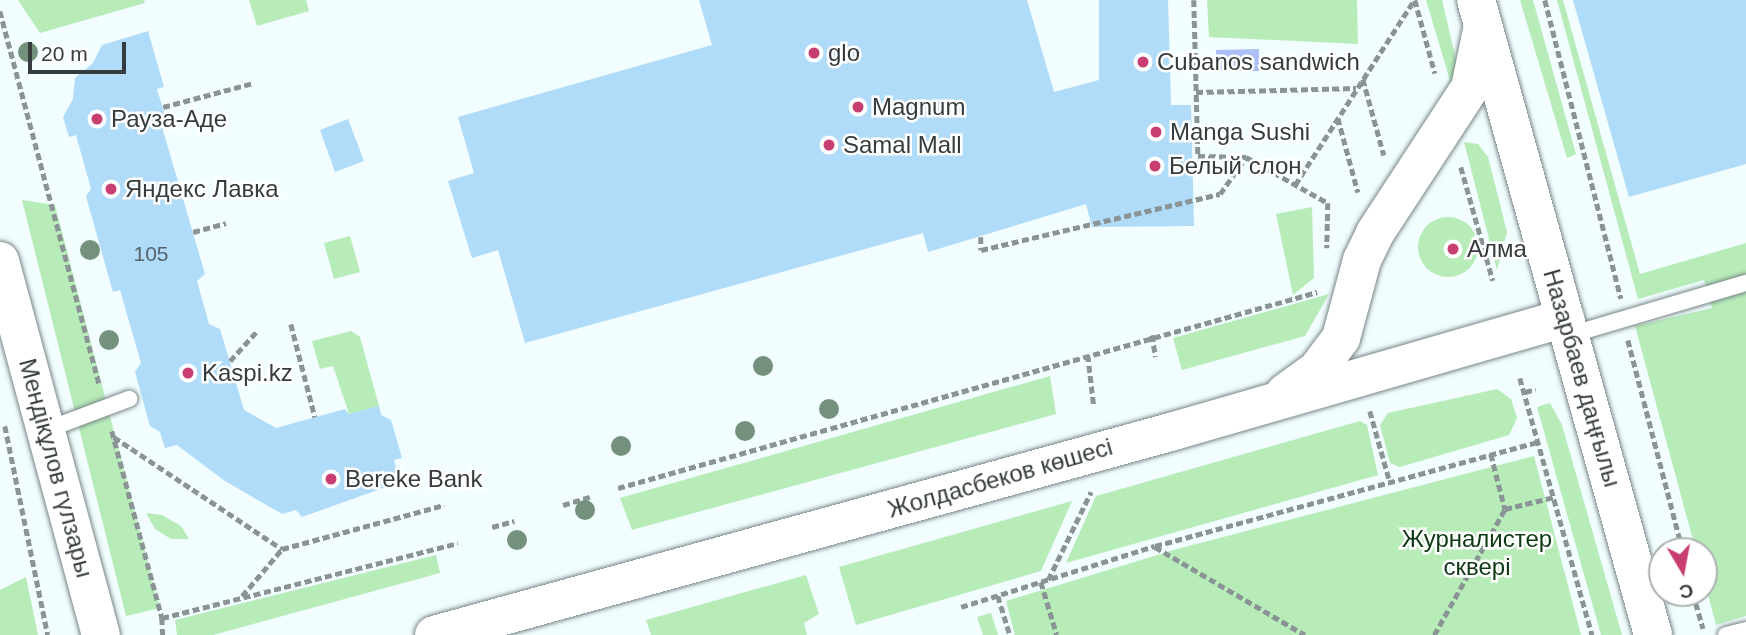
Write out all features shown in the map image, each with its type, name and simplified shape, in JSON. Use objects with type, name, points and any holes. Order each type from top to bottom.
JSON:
[{"type":"street","name":"Назарбаев даңғылы","points":[[1480,12],[1653,635]]},
{"type":"street","points":[[1263,406],[1317,370],[1341,338],[1362,260],[1375,233],[1470,88],[1480,12]]},
{"type":"street","name":"Мендікұлов гүлзары","points":[[0,261],[101,635]]},
{"type":"street","name":"Жолдасбеков көшесі","points":[[434,635],[1263,406],[1567,326]]},
{"type":"lane","points":[[1567,326],[1622,317],[1746,283]]},
{"type":"lane","points":[[46,430],[129,399]]},
{"type":"lane","points":[[1726,635],[1746,629]]},
{"type":"path","points":[[1194,0],[1198,156],[1246,157],[1328,203],[1327,256]]},
{"type":"path","points":[[1415,0],[1436,77]]},
{"type":"path","points":[[1295,185],[1415,0]]},
{"type":"path","points":[[1545,0],[1622,303],[1622,317],[1679,537]]},
{"type":"path","points":[[0,11],[61,231]]},
{"type":"path","points":[[1363,79],[1384,156]]},
{"type":"path","points":[[163,107],[253,83]]},
{"type":"path","points":[[1196,92],[1356,88]]},
{"type":"path","points":[[1338,117],[1358,192]]},
{"type":"path","points":[[1457,152],[1493,281]]},
{"type":"path","points":[[981,237],[981,250],[1220,194],[1246,157]]},
{"type":"path","points":[[193,232],[226,223]]},
{"type":"path","points":[[618,488],[1152,335],[1326,289]]},
{"type":"path","points":[[290,324],[316,417]]},
{"type":"path","points":[[230,361],[256,332]]},
{"type":"path","points":[[1152,335],[1156,357]]},
{"type":"path","points":[[1088,355],[1094,407]]},
{"type":"path","points":[[1520,378],[1590,635]]},
{"type":"path","points":[[1525,393],[1536,389]]},
{"type":"path","points":[[1370,410],[1390,482]]},
{"type":"path","points":[[3,417],[48,635]]},
{"type":"path","points":[[114,437],[282,549]]},
{"type":"path","points":[[961,607],[1154,546],[1538,442]]},
{"type":"path","points":[[1434,635],[1505,509],[1491,454]]},
{"type":"path","points":[[1048,580],[1083,502],[1101,481]]},
{"type":"path","points":[[563,505],[590,497]]},
{"type":"path","points":[[1505,509],[1554,497]]},
{"type":"path","points":[[240,598],[282,549],[444,505]]},
{"type":"path","points":[[492,527],[514,521]]},
{"type":"path","points":[[163,635],[162,618],[458,543]]},
{"type":"path","points":[[1154,546],[1305,635]]},
{"type":"path","points":[[1041,582],[1057,635]]},
{"type":"path","points":[[998,596],[1010,635]]},
{"type":"path","points":[[1697,607],[1704,635]]},
{"type":"green space","points":[[18,0],[144,0],[145,3],[40,33]]},
{"type":"green space","points":[[249,0],[306,0],[309,11],[257,26]]},
{"type":"green space","points":[[1207,0],[1357,0],[1358,44],[1209,37]]},
{"type":"green space","points":[[1426,0],[1442,0],[1458,68],[1452,87]]},
{"type":"green space","points":[[1520,0],[1533,0],[1576,154],[1567,158]]},
{"type":"green space","points":[[1557,0],[1563,0],[1640,274],[1746,243],[1746,616],[1716,625],[1711,607],[1718,607],[1718,537],[1692,537],[1635,326],[1712,308],[1704,280],[1638,299]]},
{"type":"green space","points":[[1464,142],[1478,144],[1488,157],[1507,232],[1497,270]]},
{"type":"green space","points":[[22,200],[55,205],[160,608],[126,616]]},
{"type":"green space","points":[[1312,207],[1314,278],[1293,295],[1276,214]]},
{"type":"green space","points":[[1448,217],[1465,222],[1473,230],[1478,247],[1473,264],[1465,272],[1448,277],[1431,272],[1423,264],[1418,247],[1423,230],[1431,222]]},
{"type":"green space","points":[[350,236],[360,272],[334,279],[324,243]]},
{"type":"green space","points":[[1329,294],[1305,336],[1182,370],[1173,338]]},
{"type":"green space","points":[[351,331],[360,337],[379,406],[349,414],[333,366],[320,369],[312,341]]},
{"type":"green space","points":[[1050,376],[1056,414],[632,530],[620,498]]},
{"type":"green space","points":[[1497,389],[1511,399],[1517,418],[1509,435],[1400,467],[1390,463],[1380,425],[1388,413]]},
{"type":"green space","points":[[1550,403],[1562,425],[1622,635],[1601,635],[1537,407]]},
{"type":"green space","points":[[1360,421],[1367,425],[1378,475],[1066,563],[1096,496]]},
{"type":"green space","name":"Журналиcтер сквері","points":[[1534,456],[1581,635],[1015,635],[1006,601],[1177,549]]},
{"type":"green space","points":[[1072,501],[1041,571],[856,625],[839,567]]},
{"type":"green space","points":[[146,513],[162,515],[181,526],[189,539],[171,539],[155,529]]},
{"type":"green space","points":[[436,555],[440,573],[213,635],[177,635],[175,620]]},
{"type":"green space","points":[[806,575],[819,614],[804,623],[807,635],[651,635],[646,620]]},
{"type":"green space","points":[[26,577],[38,635],[0,635],[0,590]]},
{"type":"green space","points":[[991,613],[998,635],[983,635],[977,617]]},
{"type":"water","points":[[1259,49],[1259,71],[1216,71],[1216,50]]},
{"type":"building","name":"Samal Mall","points":[[699,0],[1027,0],[1054,92],[1099,80],[1099,0],[1168,0],[1171,105],[1191,105],[1194,226],[1092,227],[1086,204],[928,252],[923,233],[525,343],[498,250],[472,258],[448,181],[474,173],[458,117],[712,45]]},
{"type":"building","points":[[1573,0],[1746,0],[1746,164],[1629,197]]},
{"type":"building","points":[[148,31],[164,87],[157,89],[168,125],[162,127],[205,274],[197,281],[209,324],[220,329],[244,410],[276,428],[345,409],[349,414],[379,406],[381,415],[391,420],[402,458],[394,460],[400,482],[302,517],[296,510],[282,514],[225,481],[177,445],[165,448],[160,432],[150,426],[135,372],[141,363],[120,290],[113,292],[86,196],[91,189],[76,135],[69,137],[63,117],[73,99],[75,78],[93,63],[102,45]]},
{"type":"building","points":[[348,119],[364,161],[335,172],[320,130]]},
{"type":"place","name":"glo","points":[[814,53]]},
{"type":"place","name":"Cubanos sandwich","points":[[1143,62]]},
{"type":"place","name":"Magnum","points":[[858,107]]},
{"type":"place","name":"Рауза-Аде","points":[[97,119]]},
{"type":"place","name":"Manga Sushi","points":[[1156,132]]},
{"type":"place","name":"Samal Mall","points":[[829,145]]},
{"type":"place","name":"Белый слон","points":[[1155,166]]},
{"type":"place","name":"Яндекс Лавка","points":[[111,189]]},
{"type":"place","name":"Алма","points":[[1453,249]]},
{"type":"place","name":"Kaspi.kz","points":[[188,373]]},
{"type":"place","name":"Bereke Bank","points":[[331,479]]}]
